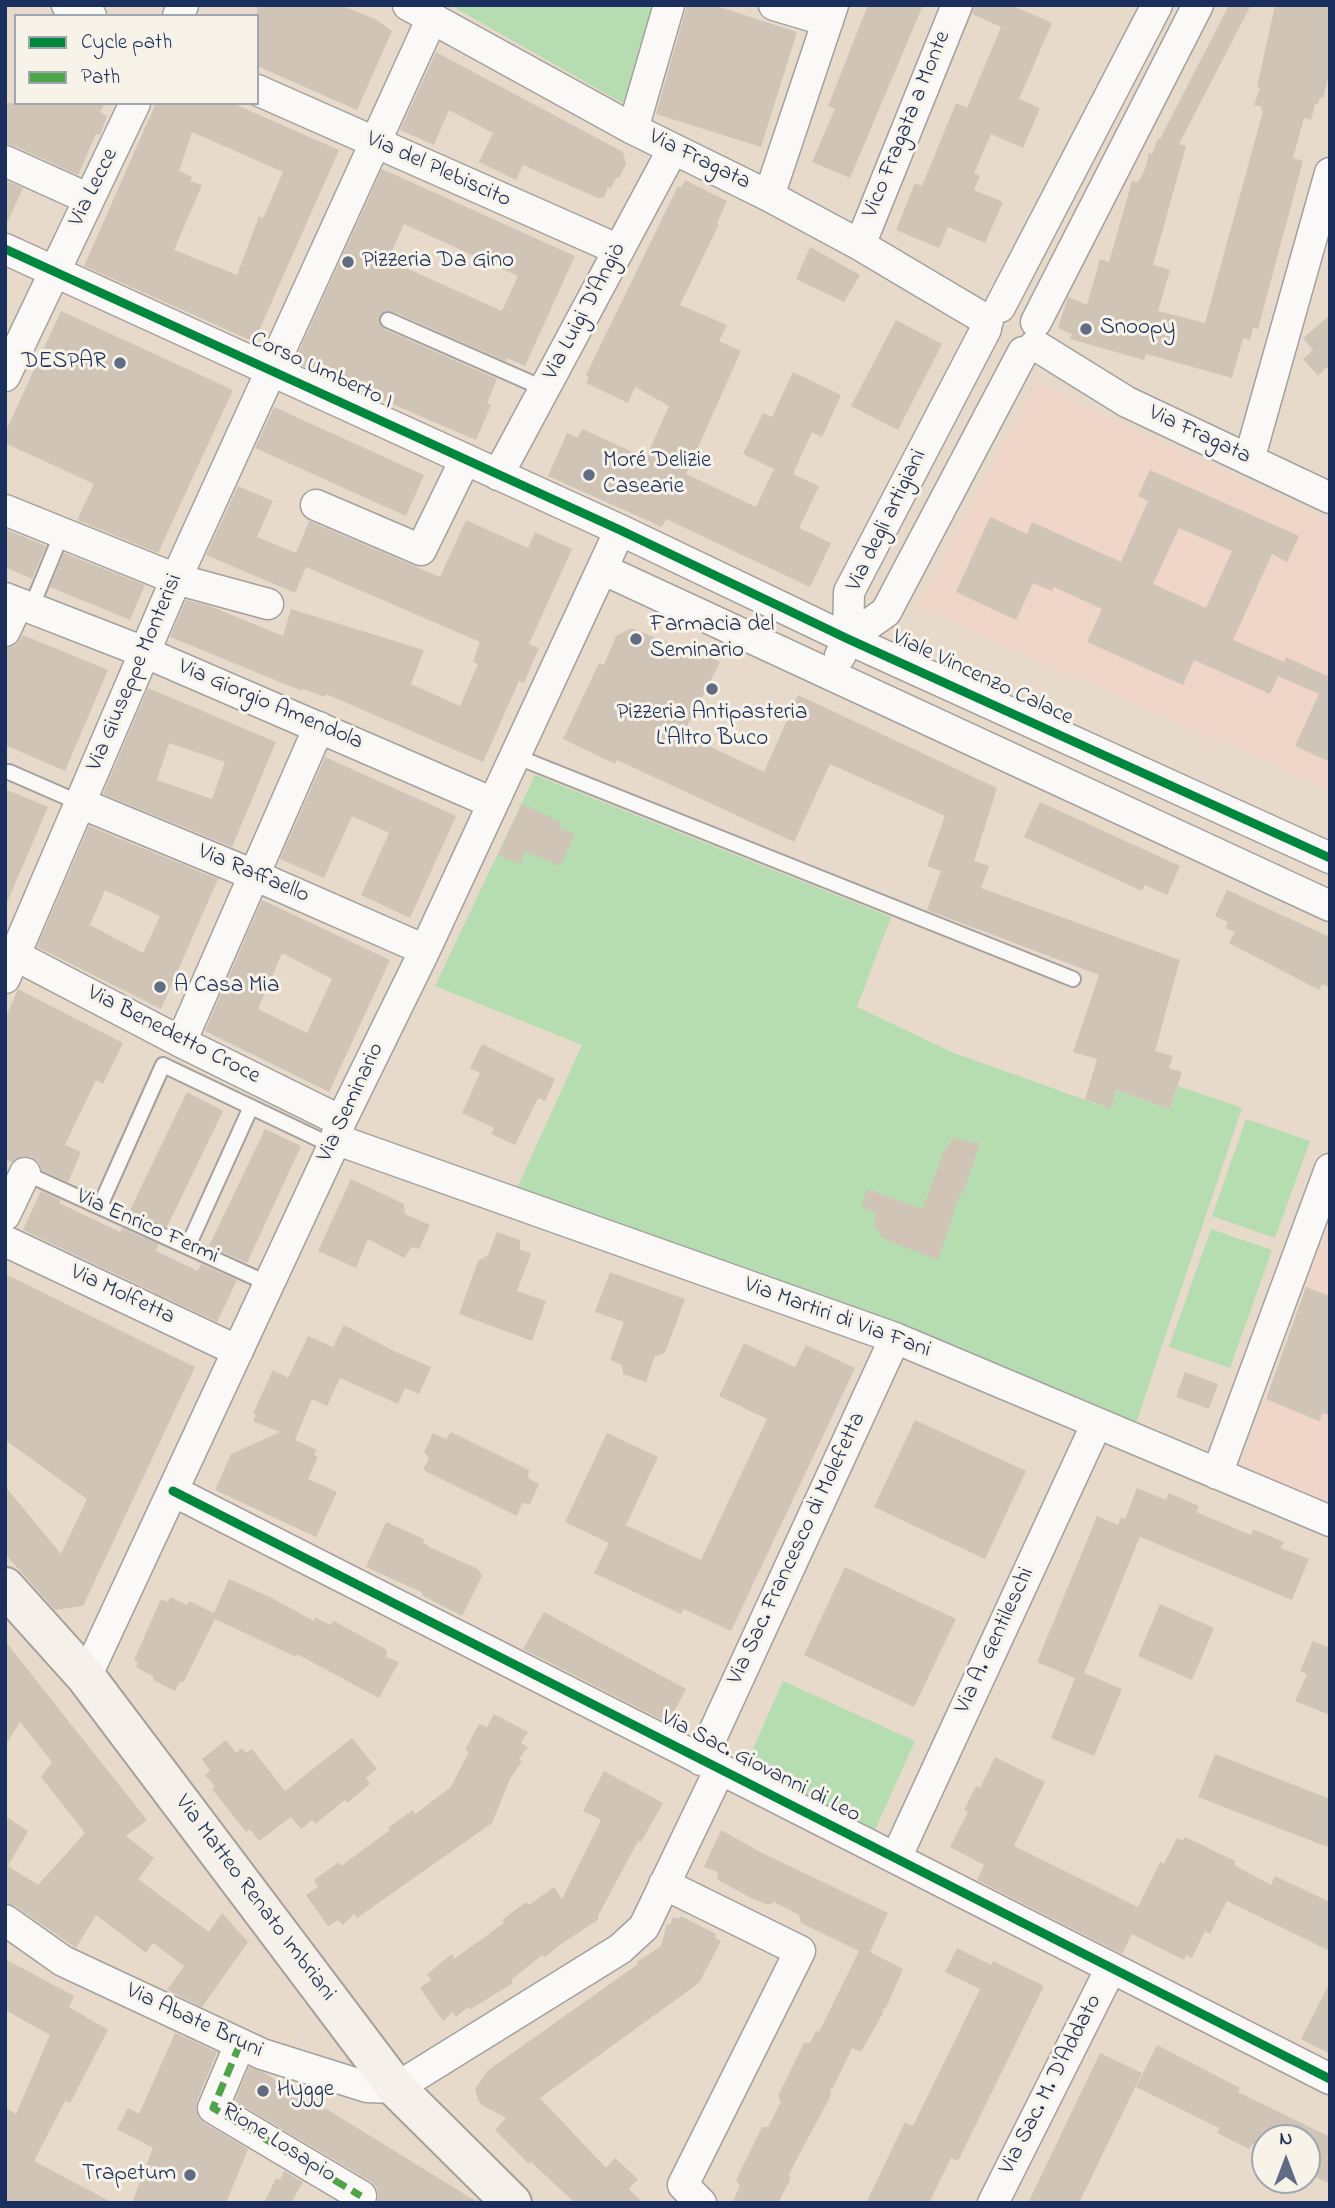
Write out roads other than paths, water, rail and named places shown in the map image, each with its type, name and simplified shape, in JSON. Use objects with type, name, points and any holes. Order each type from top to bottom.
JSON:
[{"type":"street","points":[[67,5],[87,14]]},
{"type":"street","points":[[633,129],[669,5]]},
{"type":"street","points":[[769,196],[830,13],[774,5]]},
{"type":"street","name":"Vico Fragata a Monte","points":[[860,245],[957,5]]},
{"type":"street","name":"Via degli artigiani","points":[[848,639],[849,592],[1157,5]]},
{"type":"street","name":"Via degli artigiani","points":[[848,639],[886,612],[1031,340],[1128,138],[1198,5]]},
{"type":"street","name":"Via Fragata","points":[[420,12],[633,129],[769,196],[991,319]]},
{"type":"street","name":"Via Giuseppe Monterisi","points":[[9,961],[176,579],[375,143],[420,12]]},
{"type":"street","name":"Via del Plebiscito","points":[[259,91],[619,250]]},
{"type":"street","name":"Via Lecce","points":[[8,362],[134,105]]},
{"type":"street","points":[[1097,121],[1128,138]]},
{"type":"street","name":"Via Luigi D'Angiò","points":[[498,475],[673,149]]},
{"type":"street","points":[[5,161],[89,199]]},
{"type":"street","points":[[1249,460],[1330,173]]},
{"type":"street","name":"Corso Umberto I","points":[[5,249],[620,530]]},
{"type":"street","points":[[1010,307],[1030,314],[1031,340],[1015,351],[996,342],[991,319],[1010,307]]},
{"type":"street","name":"Via Fragata","points":[[1031,340],[1127,402],[1330,498]]},
{"type":"street","points":[[316,505],[421,550],[465,460]]},
{"type":"street","points":[[5,510],[176,579],[268,604]]},
{"type":"street","name":"Viale Vincenzo Calace","points":[[620,530],[848,639],[1330,858]]},
{"type":"street","name":"Via Seminario","points":[[86,1677],[336,1135],[620,530]]},
{"type":"street","points":[[602,569],[1330,906]]},
{"type":"street","points":[[5,631],[18,603]]},
{"type":"street","name":"Via Giorgio Amendola","points":[[18,603],[144,652],[493,803]]},
{"type":"street","points":[[830,675],[848,639]]},
{"type":"street","points":[[181,1042],[319,727]]},
{"type":"street","points":[[1113,806],[1131,768]]},
{"type":"street","name":"Via Raffaello","points":[[80,803],[425,950]]},
{"type":"street","name":"Via Benedetto Croce","points":[[9,961],[181,1042],[336,1135]]},
{"type":"street","name":"Via Martiri di Via Fani","points":[[336,1135],[895,1338],[1330,1521]]},
{"type":"street","points":[[1217,1474],[1330,1169]]},
{"type":"street","points":[[5,1215],[25,1173]]},
{"type":"street","name":"Via Molfetta","points":[[5,1241],[238,1351]]},
{"type":"street","name":"Via Sac. Francesco di Molefetta","points":[[396,2088],[620,1949],[644,1927],[895,1338]]},
{"type":"street","name":"Via A. Gentileschi","points":[[896,1858],[1097,1423]]},
{"type":"street","name":"Via Sac. Giovanni di Leo","points":[[173,1491],[1330,2079]]},
{"type":"street","name":"Via Matteo Renato Imbriani","points":[[5,1587],[86,1677],[396,2088],[512,2203]]},
{"type":"street","points":[[664,1884],[800,1951],[683,2185],[701,2203]]},
{"type":"street","name":"Via Abate Bruni","points":[[5,1920],[64,1961],[262,2054],[367,2087],[396,2088]]},
{"type":"street","name":"Via Sac. M. D'Addato","points":[[993,2203],[1111,1968]]},
{"type":"street","name":"Rione Losapio","points":[[240,2044],[213,2108],[361,2196]]},
{"type":"lane","points":[[388,320],[545,389]]},
{"type":"lane","points":[[18,603],[62,533]]},
{"type":"lane","points":[[515,756],[1073,979]]},
{"type":"lane","points":[[9,772],[80,803]]},
{"type":"lane","points":[[100,1206],[163,1065],[251,1107],[336,1135]]},
{"type":"lane","points":[[188,1246],[251,1107]]},
{"type":"lane","name":"Via Enrico Fermi","points":[[25,1173],[269,1284]]},
{"type":"place","name":"Pizzeria Da Gino","points":[[348,262]]},
{"type":"place","name":"Snoopy","points":[[1086,329]]},
{"type":"place","name":"DESPAR","points":[[120,363]]},
{"type":"place","name":"Moré Delizie Casearie","points":[[589,475]]},
{"type":"place","name":"Farmacia del Seminario","points":[[636,639]]},
{"type":"place","name":"Pizzeria Antipasteria L'Altro Buco","points":[[712,689]]},
{"type":"place","name":"A Casa Mia","points":[[160,987]]},
{"type":"place","name":"Hygge","points":[[263,2091]]},
{"type":"place","name":"Trapetum","points":[[190,2175]]}]
